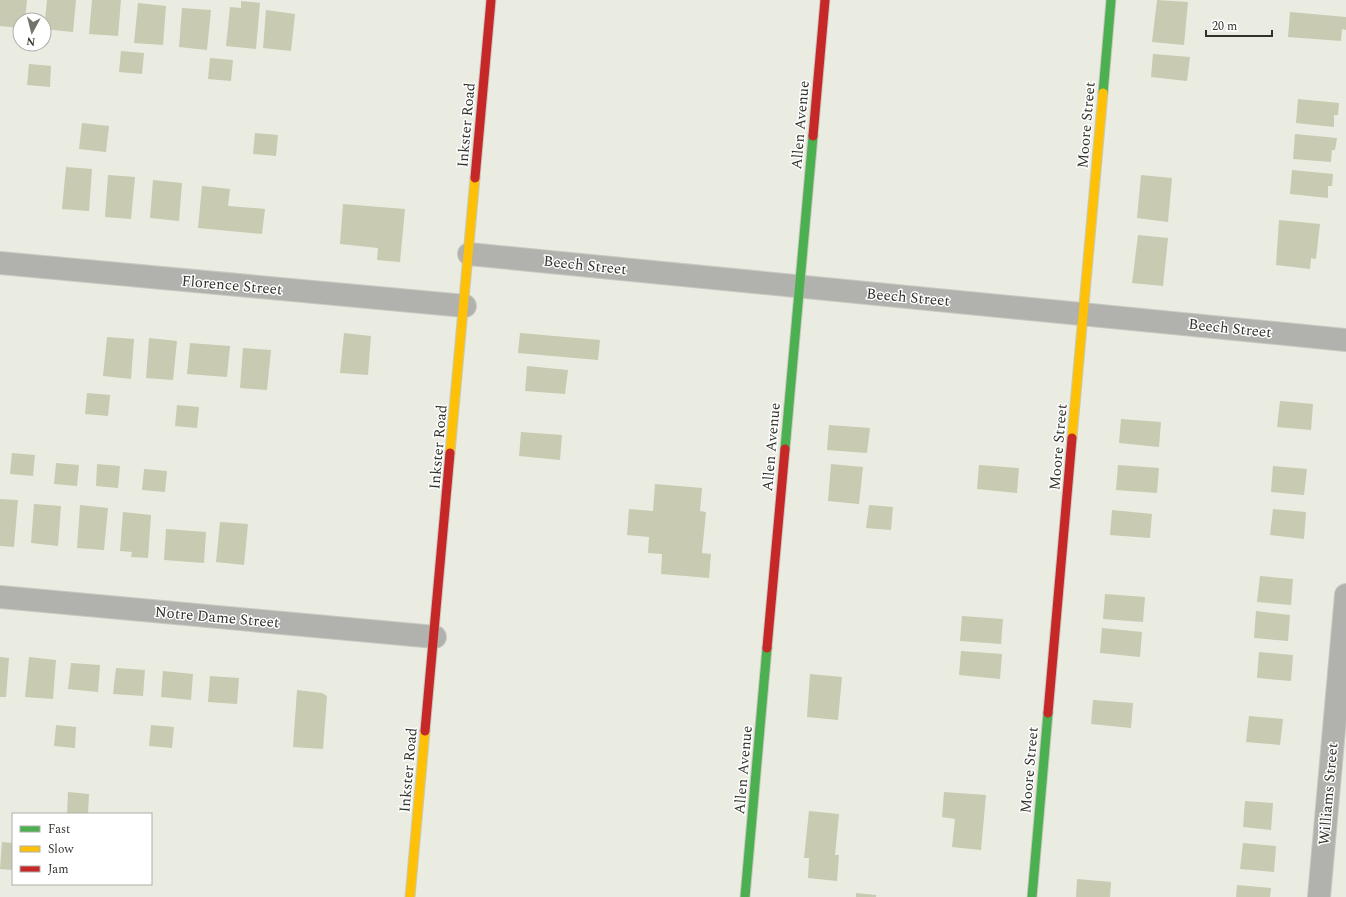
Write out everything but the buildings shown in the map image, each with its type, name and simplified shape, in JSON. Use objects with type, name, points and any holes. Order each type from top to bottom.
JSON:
[{"type":"street","name":"Inkster Road","points":[[410,897],[465,306],[491,0]]},
{"type":"street","name":"Allen Avenue","points":[[746,897],[825,0]]},
{"type":"street","name":"Moore Street","points":[[1032,897],[1112,0]]},
{"type":"street","name":"Beech Street","points":[[469,254],[1346,340]]},
{"type":"street","name":"Florence Street","points":[[0,263],[465,306]]},
{"type":"street","name":"Williams Street","points":[[1319,897],[1346,595]]},
{"type":"street","name":"Notre Dame Street","points":[[0,597],[435,637]]},
{"type":"traffic: fast","points":[[1103,93],[1111,0]]},
{"type":"traffic: fast","points":[[785,449],[813,136]]},
{"type":"traffic: fast","points":[[745,897],[767,648]]},
{"type":"traffic: fast","points":[[1032,897],[1048,713]]},
{"type":"traffic: slow","points":[[1072,438],[1103,93]]},
{"type":"traffic: slow","points":[[450,453],[475,178]]},
{"type":"traffic: slow","points":[[410,897],[425,731]]},
{"type":"traffic: jam","points":[[475,178],[491,0]]},
{"type":"traffic: jam","points":[[813,136],[825,0]]},
{"type":"traffic: jam","points":[[1048,713],[1072,438]]},
{"type":"traffic: jam","points":[[767,648],[785,449]]},
{"type":"traffic: jam","points":[[425,731],[450,453]]}]
